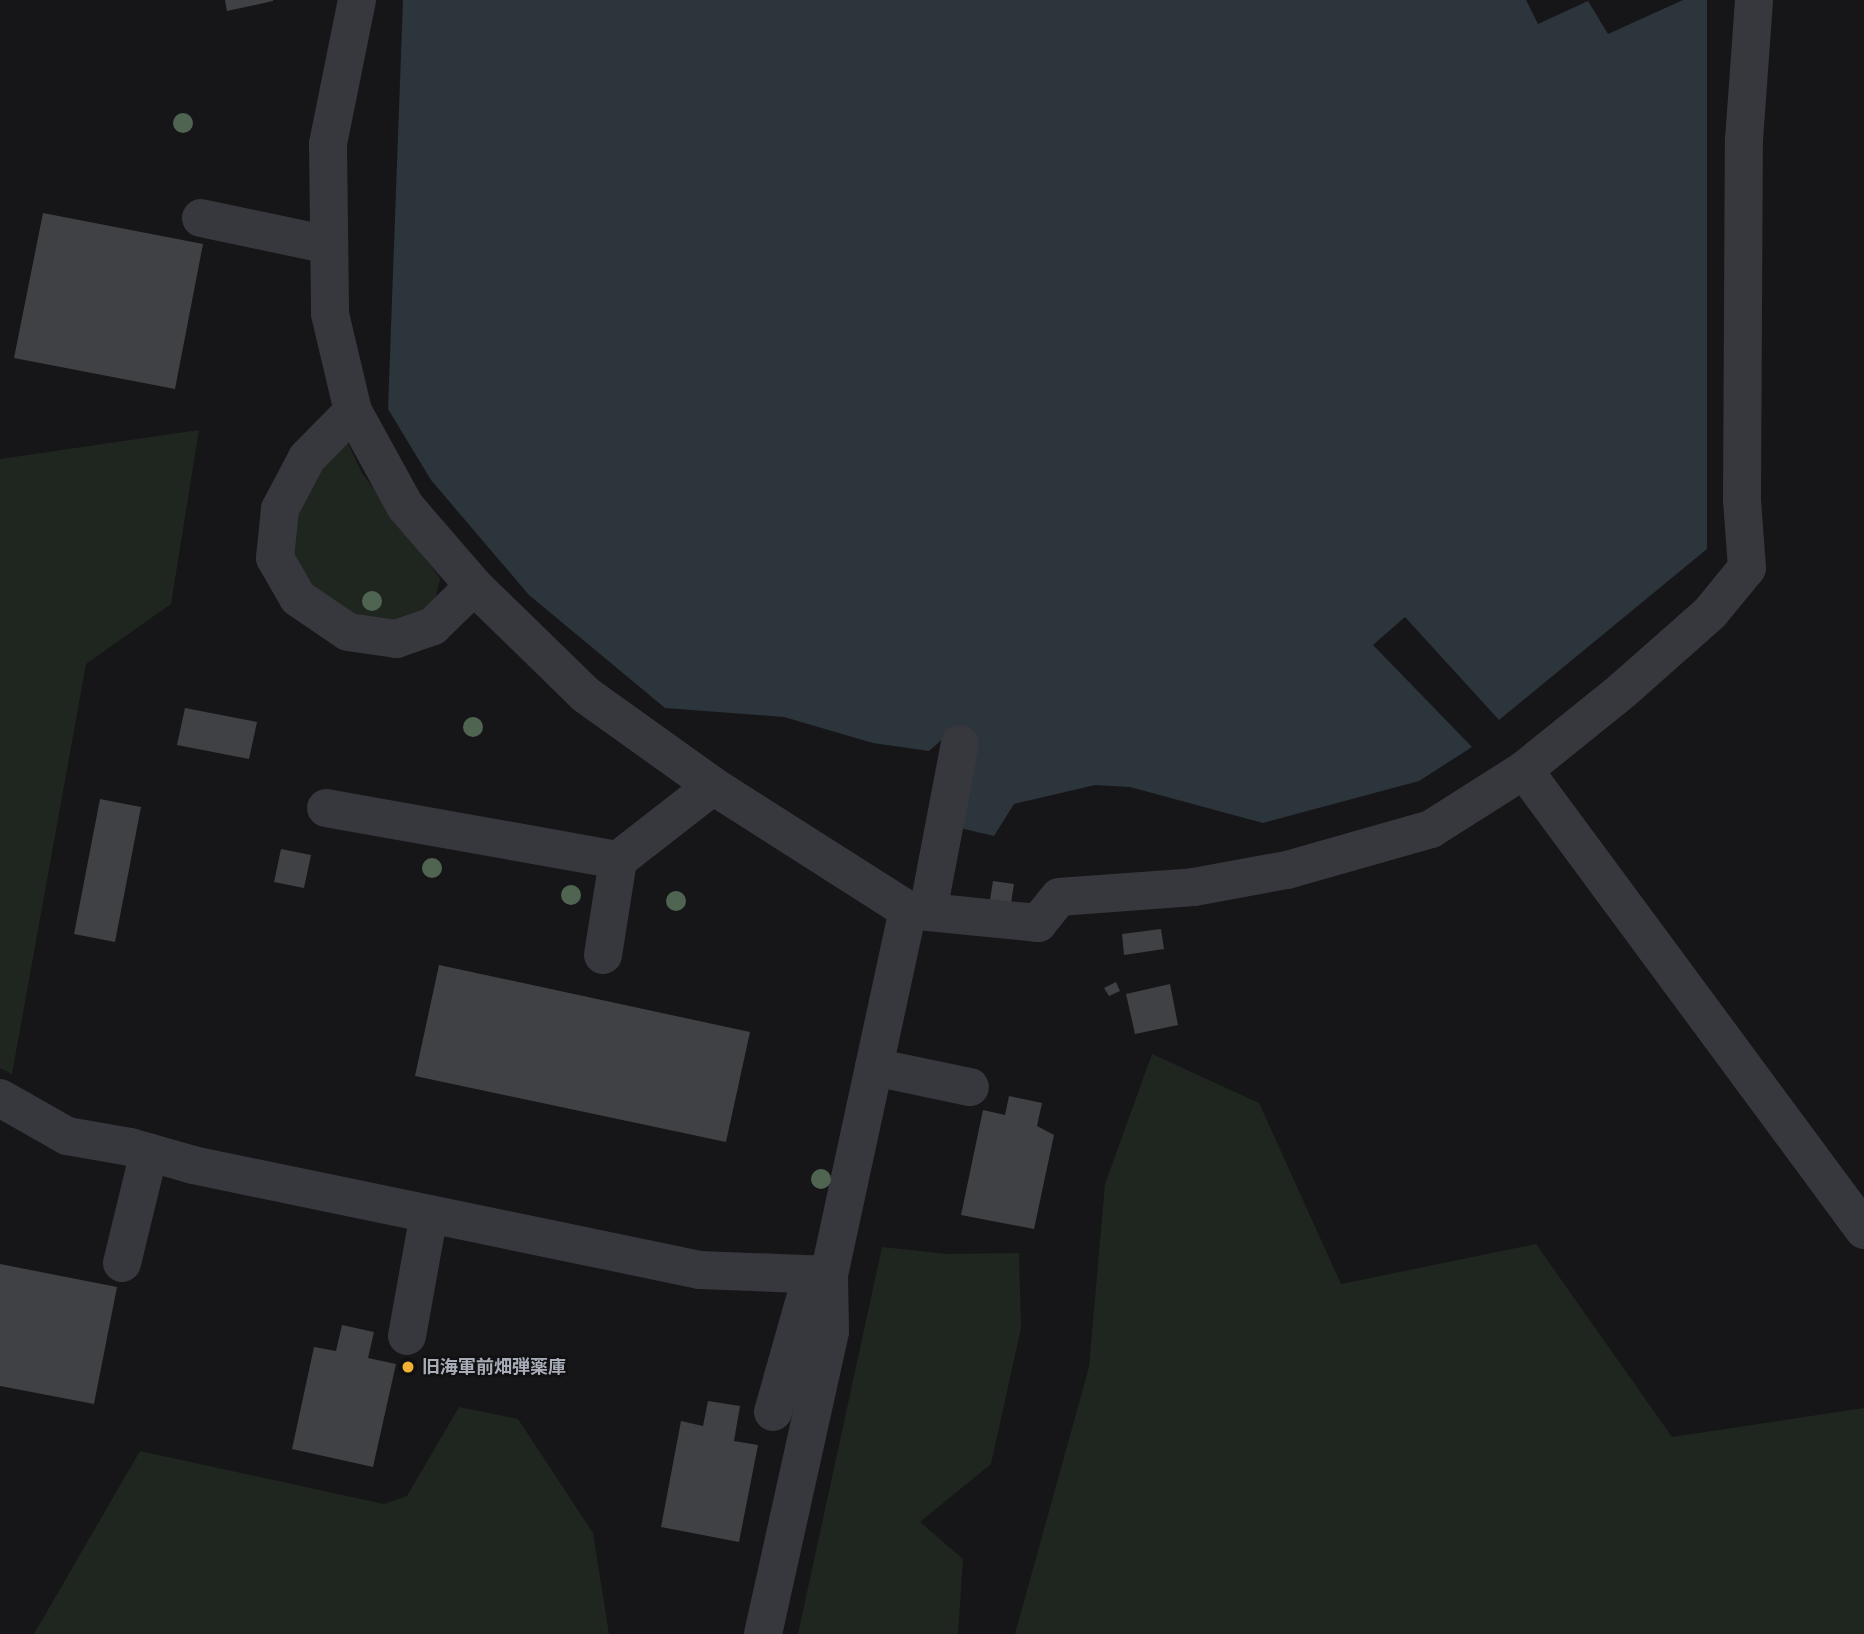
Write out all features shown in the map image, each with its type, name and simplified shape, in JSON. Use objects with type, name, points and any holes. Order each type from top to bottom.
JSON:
[{"type":"street","points":[[357,0],[328,144],[330,314],[353,411],[405,506],[474,586],[586,695],[713,786],[918,911],[1038,923],[1059,897],[1194,887],[1287,870],[1431,829],[1524,771],[1710,613],[1747,568],[1742,500],[1744,140],[1754,0]]},
{"type":"street","points":[[201,218],[329,245]]},
{"type":"street","points":[[353,411],[307,458],[280,509],[275,558],[298,598],[348,632],[396,639],[433,626],[474,586]]},
{"type":"street","points":[[774,1412],[821,1274],[960,744]]},
{"type":"street","points":[[1524,771],[1864,1230]]},
{"type":"street","points":[[603,955],[618,860],[713,786]]},
{"type":"street","points":[[326,808],[618,860]]},
{"type":"street","points":[[874,1066],[970,1087]]},
{"type":"street","points":[[0,1098],[68,1136]]},
{"type":"street","points":[[0,1124],[149,1152],[700,1270],[821,1274]]},
{"type":"street","points":[[122,1263],[149,1152]]},
{"type":"street","points":[[407,1336],[429,1214]]},
{"type":"street","points":[[763,1634],[830,1331],[821,1274]]},
{"type":"shaded area","points":[[403,0],[1526,0],[1538,24],[1588,1],[1608,34],[1683,0],[1707,0],[1707,549],[1499,720],[1405,617],[1373,645],[1472,747],[1419,781],[1263,823],[1130,787],[1095,785],[1014,804],[994,836],[960,828],[945,737],[929,751],[873,743],[784,717],[665,708],[529,595],[431,480],[388,409]]},
{"type":"shaded area","points":[[199,430],[171,604],[86,664],[12,1074],[0,1068],[0,459]]},
{"type":"shaded area","points":[[345,437],[362,473],[440,578],[433,610],[394,628],[333,611],[307,585],[288,546],[292,513]]},
{"type":"shaded area","points":[[1152,1054],[1259,1103],[1341,1284],[1536,1244],[1672,1437],[1864,1408],[1864,1634],[1015,1634],[1089,1367],[1105,1184]]},
{"type":"shaded area","points":[[882,1247],[947,1254],[1019,1253],[1021,1328],[991,1464],[920,1522],[963,1559],[958,1634],[798,1634]]},
{"type":"shaded area","points":[[459,1407],[518,1419],[593,1533],[609,1634],[34,1634],[140,1451],[384,1504],[407,1496]]},
{"type":"building","points":[[225,0],[273,0],[273,1],[227,11]]},
{"type":"building","points":[[43,213],[203,244],[175,389],[14,358]]},
{"type":"building","points":[[185,708],[257,722],[249,759],[177,745]]},
{"type":"building","points":[[100,799],[141,807],[115,942],[74,934]]},
{"type":"building","points":[[281,849],[311,855],[304,888],[274,882]]},
{"type":"building","points":[[993,881],[1014,884],[1011,903],[990,900]]},
{"type":"building","points":[[1161,929],[1164,949],[1124,955],[1122,934]]},
{"type":"building","points":[[439,965],[750,1032],[726,1142],[415,1076]]},
{"type":"building","points":[[1116,982],[1120,991],[1109,996],[1104,988]]},
{"type":"building","points":[[1170,984],[1178,1025],[1135,1034],[1126,994]]},
{"type":"building","points":[[1009,1096],[1042,1103],[1037,1126],[1054,1135],[1034,1229],[961,1215],[983,1110],[1005,1115]]},
{"type":"building","points":[[0,1264],[117,1287],[94,1404],[0,1386]]},
{"type":"building","points":[[342,1325],[374,1332],[368,1358],[396,1364],[373,1467],[292,1449],[314,1347],[336,1351]]},
{"type":"building","points":[[708,1401],[740,1406],[734,1441],[758,1445],[739,1542],[661,1527],[681,1421],[703,1426]]},
{"type":"place","name":"旧海軍前畑弾薬庫","points":[[408,1367]]}]
